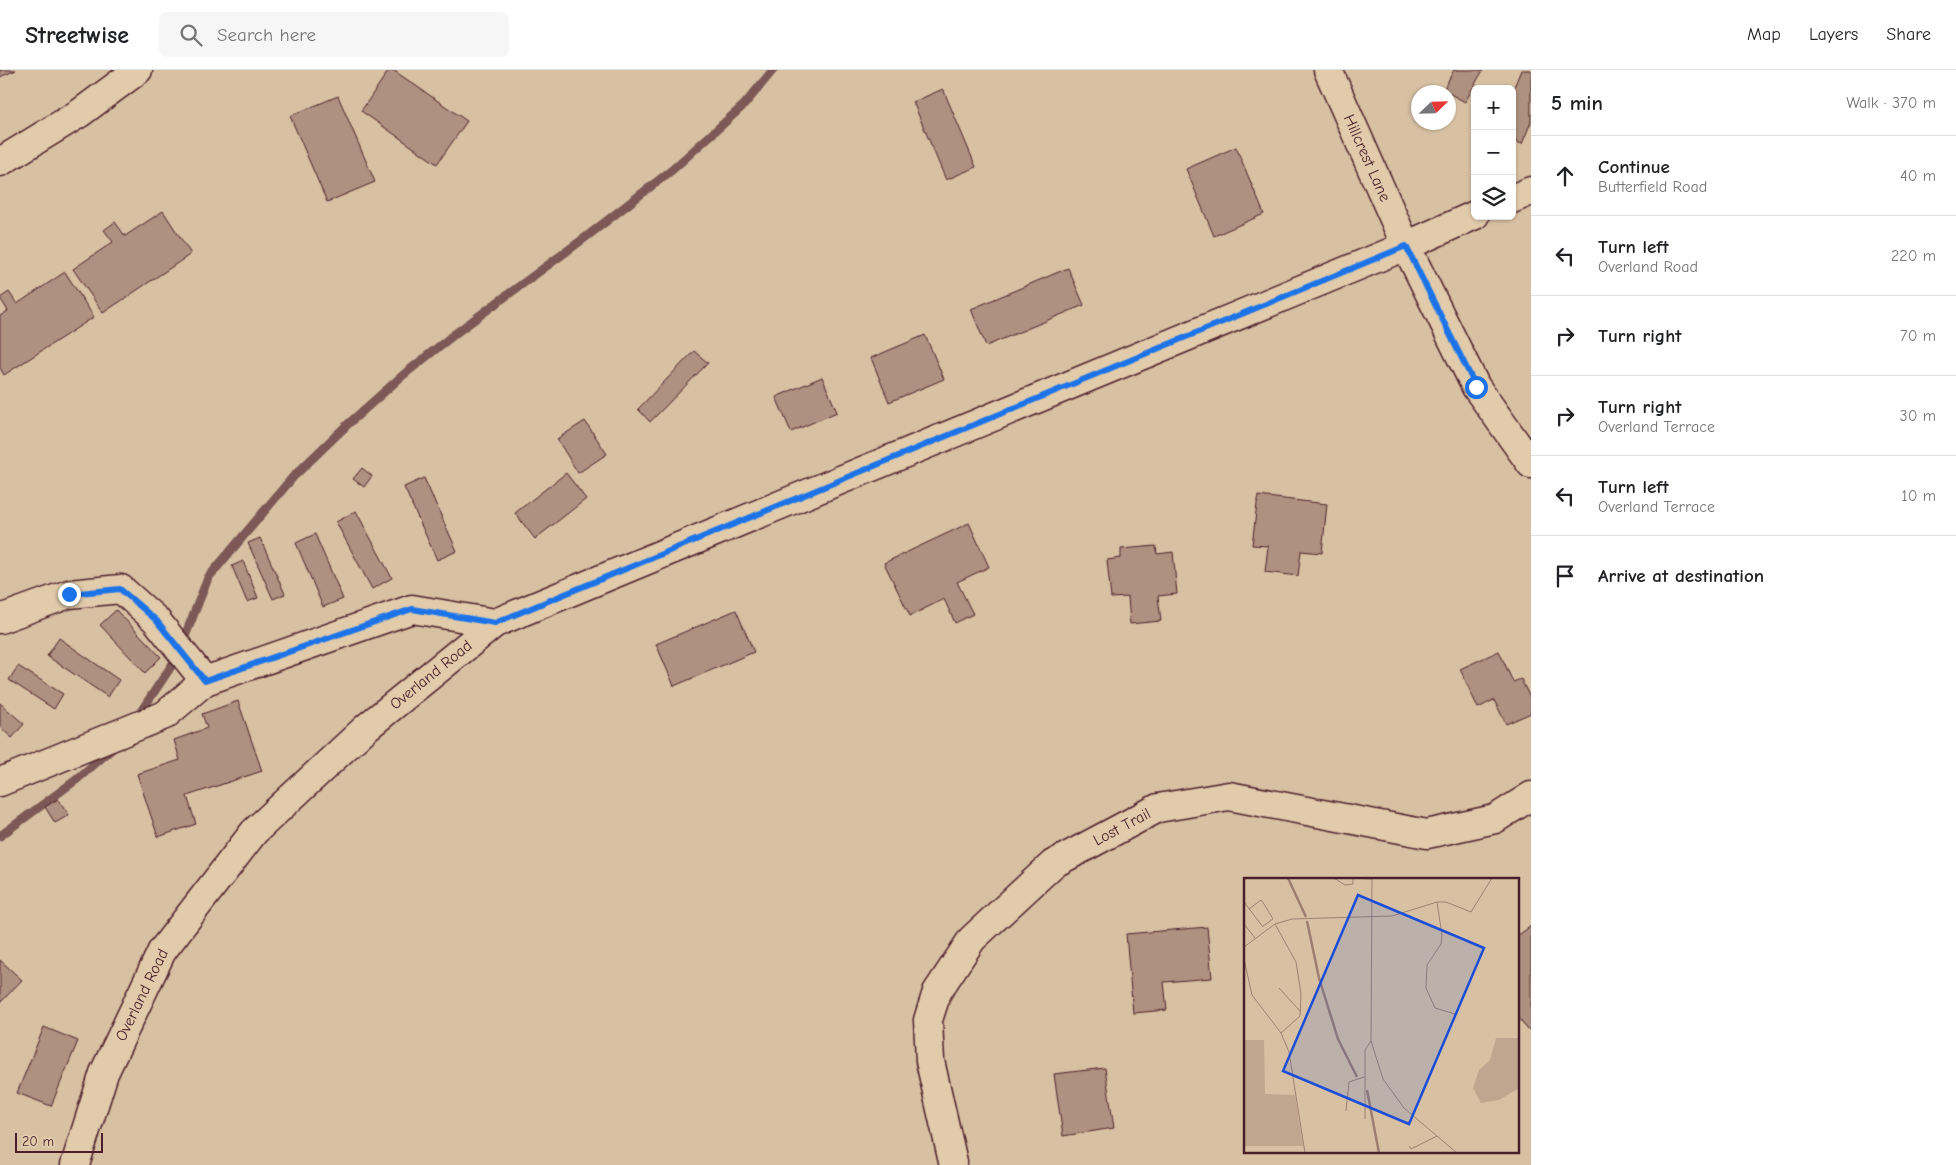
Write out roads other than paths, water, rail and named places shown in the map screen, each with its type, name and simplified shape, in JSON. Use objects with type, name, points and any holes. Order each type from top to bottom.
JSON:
[{"type":"street","points":[[0,162],[80,113],[138,70]]},
{"type":"street","name":"Hillcrest Lane","points":[[1328,70],[1406,246],[1476,387],[1531,464]]},
{"type":"street","points":[[1516,197],[1531,190]]},
{"type":"street","name":"Overland Road","points":[[76,1165],[104,1073],[162,951],[254,832],[367,726],[495,623],[1471,218]]},
{"type":"street","points":[[0,618],[69,594],[120,589],[156,620],[205,681]]},
{"type":"street","points":[[0,782],[165,715],[205,681],[412,609],[495,623]]},
{"type":"street","name":"Lost Trail","points":[[953,1162],[930,1061],[928,1020],[937,992],[972,939],[1053,864],[1158,808],[1230,796],[1427,834],[1494,819],[1531,796]]},
{"type":"waterway","points":[[136,719],[176,659],[208,578],[293,477],[402,376],[672,170],[744,105],[773,70]]},
{"type":"waterway","points":[[0,836],[76,780],[114,747]]}]
